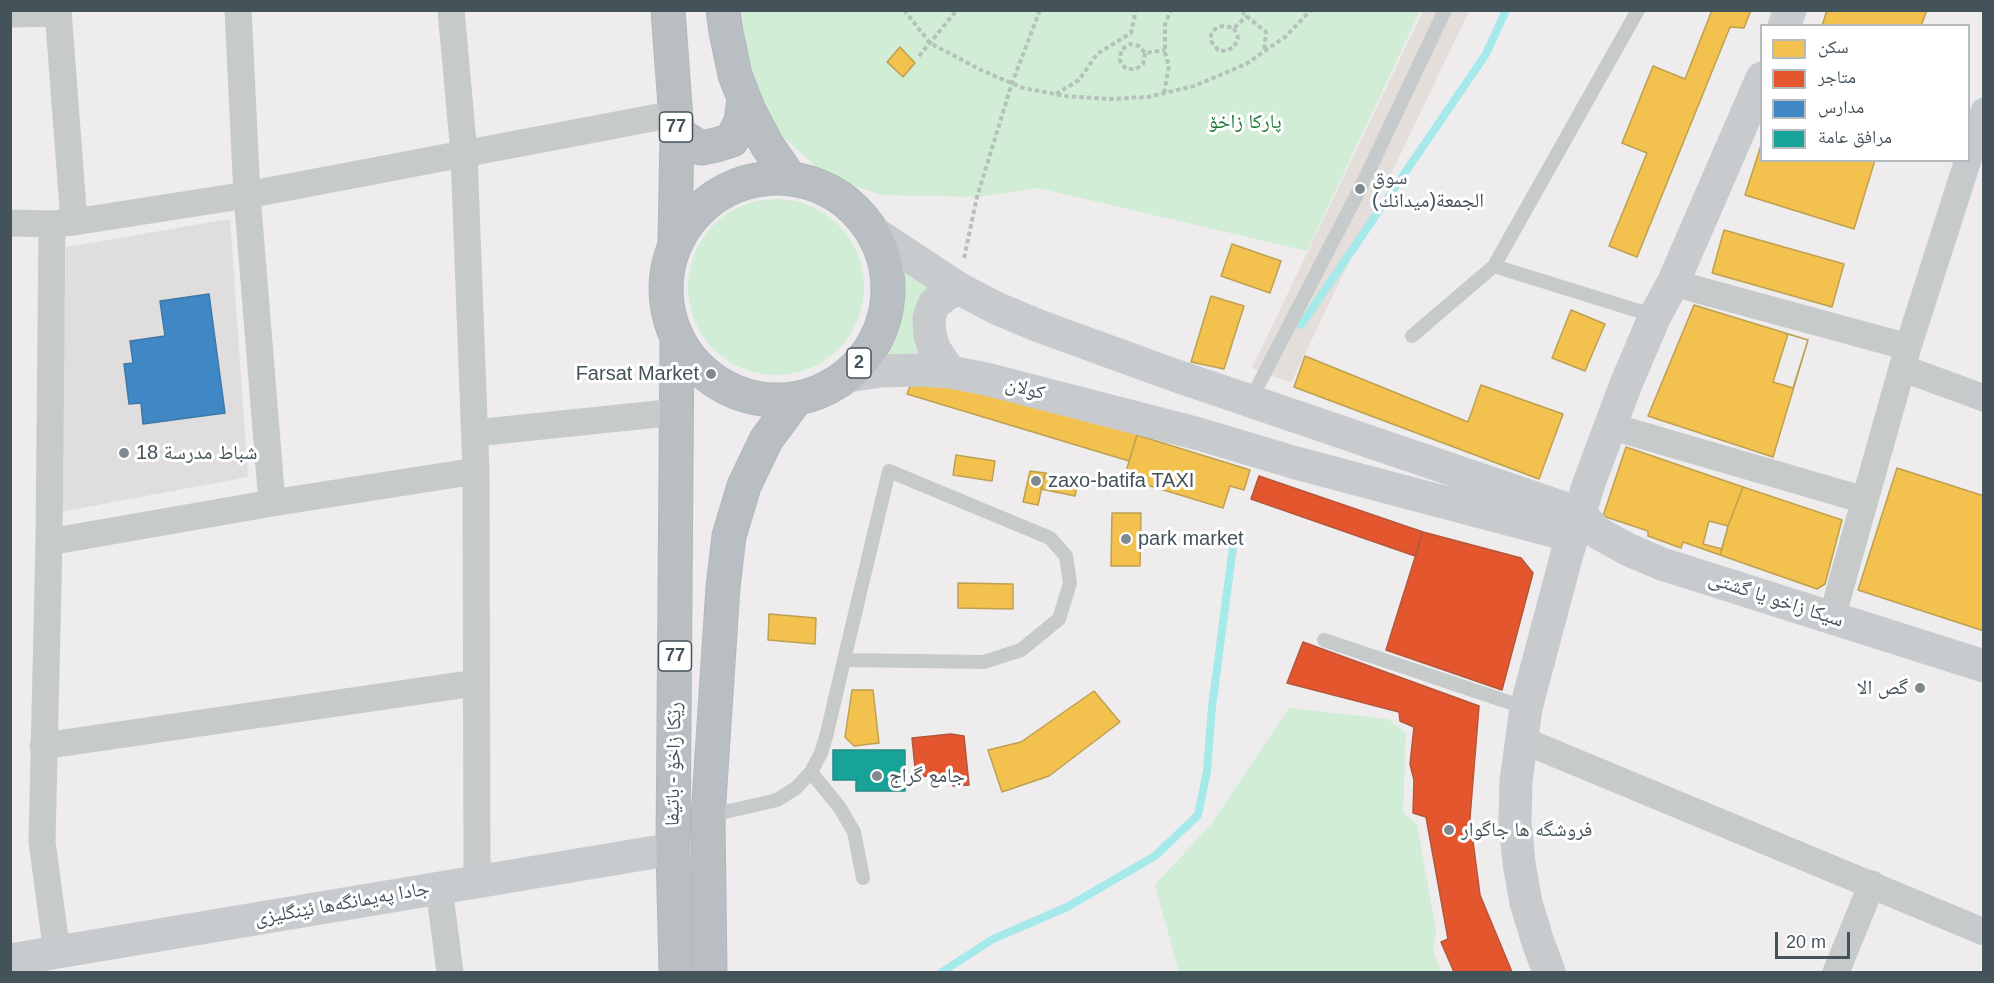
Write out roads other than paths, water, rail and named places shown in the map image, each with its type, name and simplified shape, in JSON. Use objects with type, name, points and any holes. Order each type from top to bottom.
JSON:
[{"type":"highway","name":"77","points":[[668,10],[676,123],[675,243]]},
{"type":"highway","points":[[723,10],[733,64],[744,100],[767,145],[789,177]]},
{"type":"highway","points":[[676,123],[701,148],[732,140],[741,121],[744,100]]},
{"type":"highway","name":"2","points":[[789,177],[822,186],[851,205],[873,232],[885,261],[888,293],[883,324],[869,353],[847,376],[823,391],[796,399],[767,400],[740,394],[715,382],[693,363],[677,340],[667,308],[666,275],[675,243],[694,213],[721,191],[754,179],[789,177]]},
{"type":"highway","name":"رێکا زاخۆ - باتیفا","points":[[676,972],[673,849],[677,340]]},
{"type":"highway","name":"رێکا زاخۆ - باتیفا","points":[[710,972],[708,816],[723,587],[729,536],[744,486],[766,440],[796,399]]},
{"type":"main road","points":[[1549,972],[1526,903],[1519,862],[1515,822],[1516,781],[1523,724],[1588,483],[1655,316],[1673,283],[1760,80]]},
{"type":"main road","points":[[873,232],[958,288],[996,308],[1039,326],[1250,401],[1576,525]]},
{"type":"main road","points":[[950,372],[935,350],[930,336],[929,318],[934,304],[958,288]]},
{"type":"main road","name":"كولان","points":[[847,376],[881,371],[916,370],[950,372],[986,379],[1199,434],[1296,463],[1576,525]]},
{"type":"main road","name":"سیکا زاخو یا گشتى","points":[[1576,525],[1598,533],[1662,564],[1983,666]]},
{"type":"main road","name":"جادا په‌يمانگه‌ها ئێنگليزى","points":[[10,960],[673,849]]},
{"type":"street","points":[[238,10],[247,195],[272,503]]},
{"type":"street","points":[[451,10],[464,154],[475,433],[477,882]]},
{"type":"street","points":[[10,14],[58,12],[63,223],[49,542],[42,842],[57,953]]},
{"type":"street","points":[[1832,617],[1905,357],[1973,155],[1983,111]]},
{"type":"street","points":[[10,223],[63,223],[247,195],[464,154],[676,123]]},
{"type":"street","points":[[1673,283],[1905,357],[1983,398]]},
{"type":"street","points":[[475,433],[677,412]]},
{"type":"street","points":[[1610,426],[1864,500]]},
{"type":"street","points":[[49,542],[272,503],[476,471]]},
{"type":"street","points":[[44,746],[475,683]]},
{"type":"street","points":[[1523,724],[1872,884],[1983,932]]},
{"type":"street","points":[[1836,972],[1872,884]]},
{"type":"street","points":[[439,888],[450,972]]},
{"type":"lane","points":[[1250,401],[1363,183],[1445,10]]},
{"type":"lane","points":[[1412,336],[1494,266],[1638,10]]},
{"type":"lane","points":[[1494,266],[1655,316]]},
{"type":"lane","points":[[708,816],[777,800],[796,788],[811,772],[821,753],[889,471],[1050,538],[1066,556],[1070,583],[1059,619],[1021,650],[984,662],[844,660]]},
{"type":"lane","points":[[1324,640],[1523,724]]},
{"type":"lane","points":[[811,772],[840,808],[854,832],[863,878]]},
{"type":"waterway","points":[[1301,325],[1486,54],[1506,10]]},
{"type":"waterway","points":[[942,972],[993,939],[1067,907],[1155,856],[1198,815],[1207,771],[1212,707],[1234,539]]},
{"type":"place","name":"سوق الجمعة(ميدانك)","points":[[1360,189]]},
{"type":"place","name":"Farsat Market","points":[[711,374]]},
{"type":"place","name":"18 شباط مدرسة","points":[[124,453]]},
{"type":"place","name":"zaxo-batifa TAXI","points":[[1036,481]]},
{"type":"place","name":"park market","points":[[1126,539]]},
{"type":"place","name":"گص الا","points":[[1920,688]]},
{"type":"place","name":"جامع گراج","points":[[877,776]]},
{"type":"place","name":"فروشگه ها جاگوار","points":[[1449,830]]},
{"type":"park label","name":"پارکا زاخۆ","points":[[1245,122]]}]
